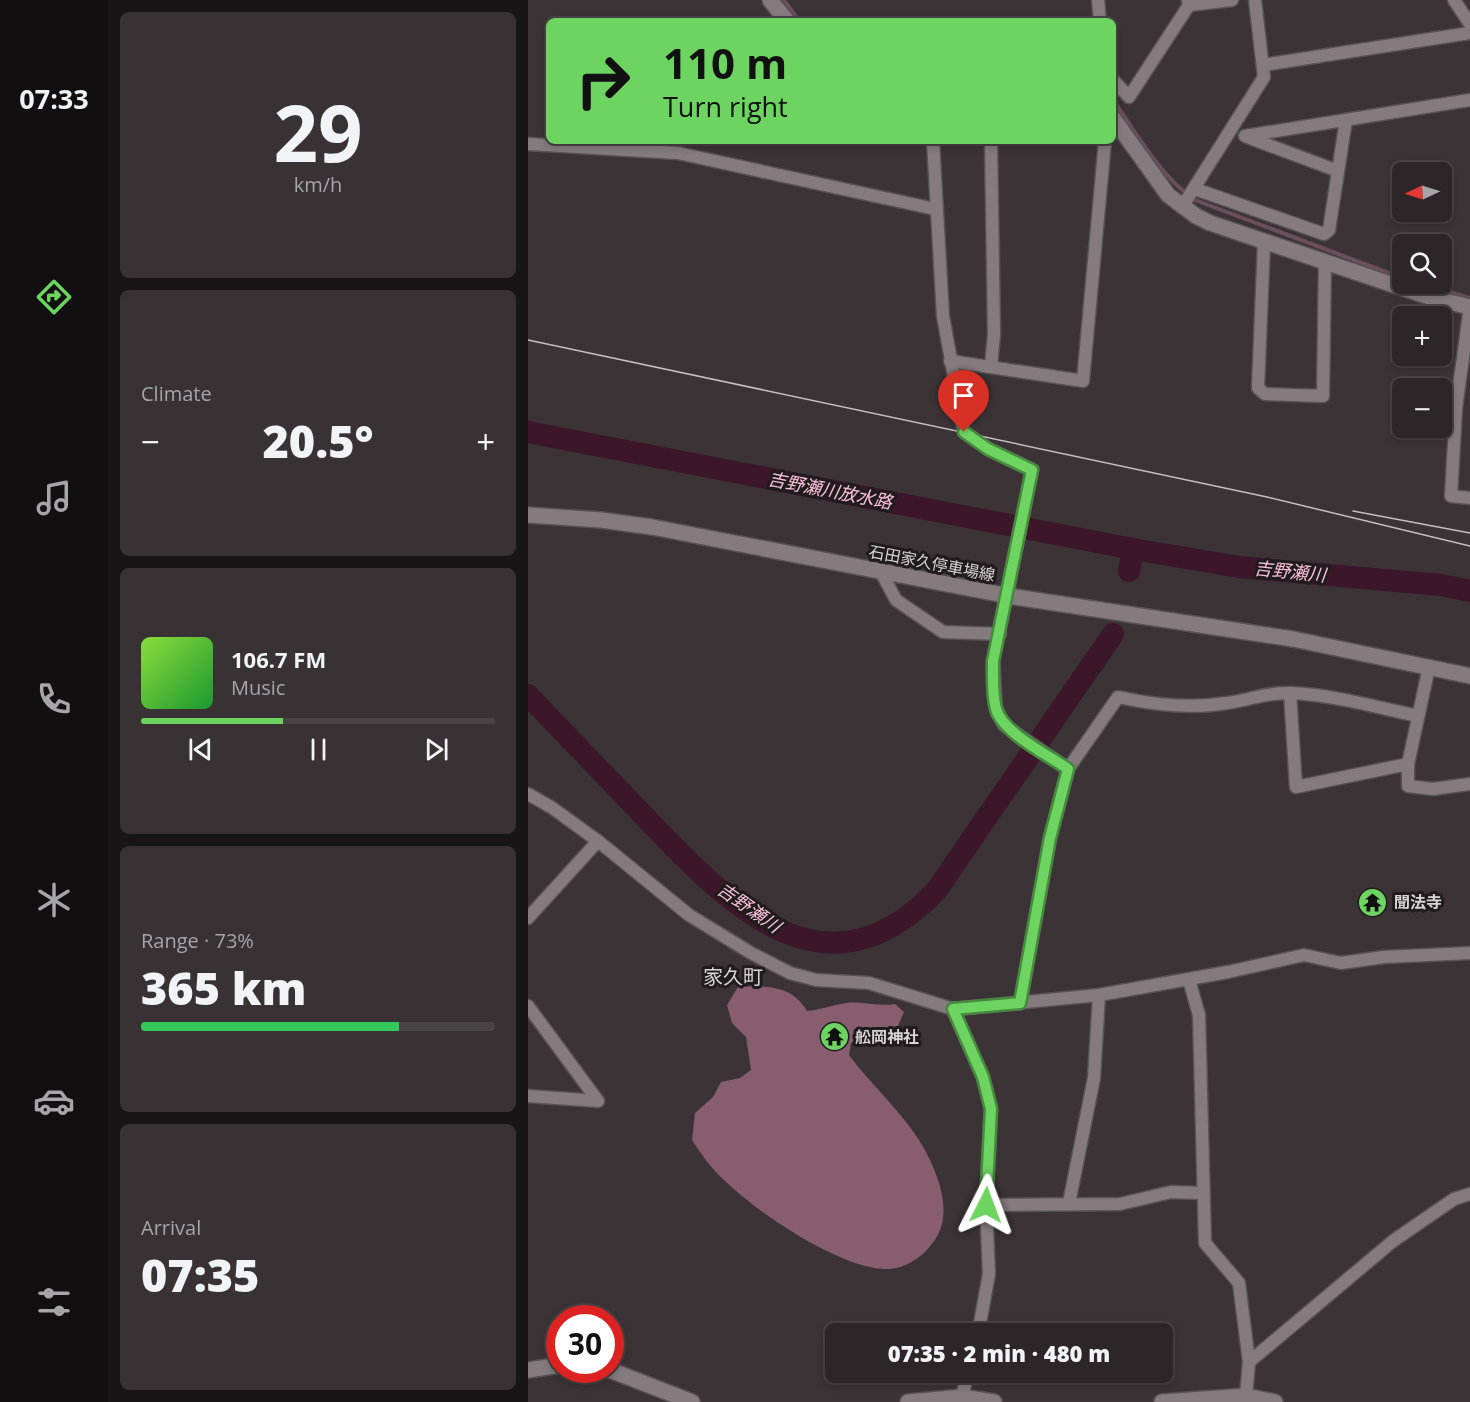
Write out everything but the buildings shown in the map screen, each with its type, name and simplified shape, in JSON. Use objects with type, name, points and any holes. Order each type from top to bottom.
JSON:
[{"type":"main road","points":[[770,0],[785,18]]},
{"type":"main road","points":[[1116,122],[1157,181],[1189,197],[1210,223],[1432,298],[1470,307]]},
{"type":"main road","name":"石田家久停車場線","points":[[528,515],[601,520],[652,527],[1008,596],[1293,639],[1470,676]]},
{"type":"main road","points":[[528,1370],[546,1367]]},
{"type":"main road","points":[[624,1375],[692,1402]]},
{"type":"main road","points":[[908,1402],[962,1396],[994,1402]]},
{"type":"main road","points":[[1162,1402],[1246,1396],[1275,1402]]},
{"type":"street","points":[[1098,0],[1100,18]]},
{"type":"street","points":[[1116,83],[1129,97],[1189,3],[1232,0]]},
{"type":"street","points":[[1255,0],[1264,77],[1189,197],[1323,234],[1329,230],[1346,120]]},
{"type":"street","points":[[1454,0],[1470,24]]},
{"type":"street","points":[[1263,65],[1470,33]]},
{"type":"street","points":[[1245,136],[1470,100]]},
{"type":"street","points":[[1232,131],[1338,171]]},
{"type":"street","points":[[528,144],[678,153],[935,209]]},
{"type":"street","points":[[933,144],[935,209],[943,316],[964,432],[988,449],[1030,468],[1031,478],[1015,565],[993,661],[996,709],[1004,725],[1068,769]]},
{"type":"street","points":[[991,144],[994,334],[991,366]]},
{"type":"street","points":[[950,361],[1083,381],[1106,144]]},
{"type":"street","points":[[1264,242],[1258,388],[1265,394],[1323,396],[1325,261]]},
{"type":"street","points":[[1470,307],[1456,408],[1451,496],[1470,498]]},
{"type":"street","points":[[880,572],[896,600],[943,632],[1000,634]]},
{"type":"street","points":[[1429,667],[1408,764],[1408,786],[1433,789],[1470,784]]},
{"type":"street","points":[[1020,1003],[1050,838],[1068,769],[1118,698],[1153,705],[1194,706],[1229,703],[1257,694],[1290,693],[1338,699],[1418,716]]},
{"type":"street","points":[[1290,693],[1296,787],[1408,764]]},
{"type":"street","points":[[528,794],[551,807],[598,842],[689,915],[751,953],[790,973],[816,980],[869,983],[953,1009],[1099,995],[1189,980],[1304,955],[1341,963],[1384,957],[1470,953]]},
{"type":"street","points":[[528,918],[598,842]]},
{"type":"street","points":[[1189,980],[1199,1015],[1205,1243],[1239,1283],[1249,1362],[1246,1396]]},
{"type":"street","points":[[1070,1203],[1094,1078],[1099,995]]},
{"type":"street","points":[[528,1006],[598,1101],[528,1096]]},
{"type":"street","points":[[953,1009],[983,1077],[991,1109],[986,1205],[988,1274],[980,1323]]},
{"type":"street","points":[[986,1205],[1120,1204],[1171,1192],[1202,1193]]},
{"type":"street","points":[[1249,1362],[1393,1241],[1454,1199],[1470,1194]]},
{"type":"street","points":[[962,1396],[965,1383]]},
{"type":"shaded area","points":[[756,986],[786,991],[807,1011],[852,1003],[895,1004],[904,1012],[898,1026],[876,1031],[851,1043],[849,1055],[913,1132],[930,1160],[939,1182],[943,1204],[942,1226],[931,1245],[910,1263],[891,1269],[865,1266],[844,1259],[799,1236],[738,1192],[714,1170],[692,1140],[695,1113],[713,1097],[721,1082],[740,1078],[751,1070],[746,1037],[732,1023],[727,1005],[738,987]]},
{"type":"waterway","points":[[784,0],[797,18]]},
{"type":"waterway","points":[[1116,104],[1160,167],[1195,200],[1392,274]]},
{"type":"waterway","points":[[1452,293],[1470,298]]},
{"type":"waterway","name":"吉野瀬川放水路","points":[[528,432],[1133,549]]},
{"type":"waterway","name":"吉野瀬川","points":[[1129,571],[1133,549],[1239,567],[1441,585],[1470,591]]},
{"type":"waterway","name":"吉野瀬川","points":[[528,695],[674,847],[707,879],[742,907],[778,929],[815,941],[854,941],[894,925],[936,891],[1113,634]]},
{"type":"tram line","points":[[528,340],[1267,497],[1470,546]]},
{"type":"tram line","points":[[1353,511],[1470,533]]},
{"type":"place","name":"聞法寺","points":[[1373,902]]},
{"type":"place","name":"舩岡神社","points":[[834,1037]]},
{"type":"district","name":"家久町","points":[[733,977]]},
{"type":"route","points":[[964,432],[994,453],[1032,470],[1012,580],[993,661],[996,709],[1004,725],[1068,769],[1050,838],[1020,1003],[953,1009],[983,1077],[991,1109],[986,1205]]}]
